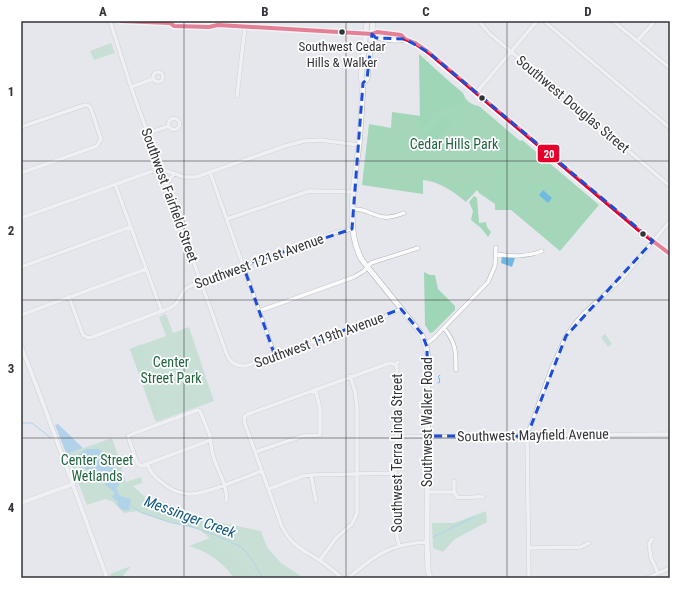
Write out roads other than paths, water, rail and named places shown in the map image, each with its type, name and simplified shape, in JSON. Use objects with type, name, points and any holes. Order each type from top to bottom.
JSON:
[{"type":"main road","points":[[121,21],[173,22],[174,26],[209,27],[218,23],[245,27],[320,30],[369,34],[376,38],[400,41],[405,39],[428,52],[653,242],[670,254]]},
{"type":"main road","name":"Southwest Walker Road","points":[[368,21],[369,34],[367,79],[363,83],[352,229],[357,250],[367,267],[419,331],[426,344],[428,364],[427,542],[428,570],[430,578]]},
{"type":"main road","name":"Southwest Walker Road","points":[[369,34],[373,21]]},
{"type":"main road","name":"Southwest Walker Road","points":[[426,578],[428,570]]},
{"type":"street","name":"Southwest Fairfield Street","points":[[110,21],[227,355],[236,365]]},
{"type":"street","name":"Southwest Douglas Street","points":[[479,21],[489,33],[670,186]]},
{"type":"street","points":[[476,93],[537,21]]},
{"type":"street","points":[[544,21],[670,128]]},
{"type":"street","points":[[613,21],[670,68]]},
{"type":"street","points":[[638,41],[655,21]]},
{"type":"street","points":[[237,96],[245,27]]},
{"type":"street","points":[[132,87],[153,79]]},
{"type":"street","points":[[21,127],[86,105],[90,108],[101,139],[97,146],[21,173]]},
{"type":"street","points":[[148,133],[169,126]]},
{"type":"street","points":[[21,218],[161,169],[189,178],[304,141],[320,140],[358,145]]},
{"type":"street","points":[[210,172],[275,356]]},
{"type":"street","points":[[166,184],[174,174]]},
{"type":"street","points":[[115,184],[162,312]]},
{"type":"street","points":[[227,219],[309,191],[354,192]]},
{"type":"street","points":[[353,209],[366,210],[378,216],[387,218],[404,213]]},
{"type":"street","points":[[529,578],[527,436],[550,372],[566,336],[584,313],[622,279],[670,221]]},
{"type":"street","points":[[21,267],[130,227]]},
{"type":"street","name":"Southwest 121st Avenue","points":[[69,297],[82,331],[86,337],[92,337],[170,308],[176,304],[185,289],[200,281],[334,233],[352,229]]},
{"type":"street","points":[[426,344],[444,328],[488,282],[495,266],[496,247]]},
{"type":"street","points":[[259,310],[354,277],[361,274],[371,263],[418,248]]},
{"type":"street","points":[[496,254],[521,257],[531,256],[542,251]]},
{"type":"street","points":[[21,315],[146,269]]},
{"type":"street","name":"Southwest 119th Avenue","points":[[236,365],[246,366],[401,310]]},
{"type":"street","points":[[444,328],[455,345],[456,370]]},
{"type":"street","points":[[21,346],[107,578]]},
{"type":"street","name":"Southwest Terra Linda Street","points":[[350,376],[390,363],[397,363],[396,529],[399,545]]},
{"type":"street","points":[[320,560],[336,538],[352,524],[357,513],[357,406],[355,391],[350,376],[246,414],[244,417],[282,527],[299,548],[320,560],[342,578]]},
{"type":"street","points":[[255,452],[303,436],[320,435],[320,408],[315,389]]},
{"type":"street","points":[[211,440],[141,466],[139,465],[128,436],[198,410],[200,411],[211,440],[212,455],[227,495],[226,501]]},
{"type":"street","name":"Southwest Mayfield Avenue","points":[[396,437],[670,434]]},
{"type":"street","points":[[147,464],[153,474],[166,485],[176,491],[188,494],[198,493],[262,471]]},
{"type":"street","points":[[269,489],[303,476],[357,473],[396,473]]},
{"type":"street","points":[[312,475],[316,501]]},
{"type":"street","points":[[454,481],[454,492],[457,497],[483,497]]},
{"type":"street","points":[[21,504],[73,484]]},
{"type":"street","points":[[427,492],[454,492]]},
{"type":"street","points":[[652,539],[649,544],[649,551],[658,572]]},
{"type":"street","points":[[348,578],[376,555],[389,548],[399,545],[427,542]]},
{"type":"street","points":[[528,548],[581,547],[589,544]]},
{"type":"street","points":[[647,578],[670,568]]},
{"type":"water","points":[[543,190],[552,198],[548,203],[539,195]]},
{"type":"water","points":[[502,256],[515,258],[512,267],[501,263]]},
{"type":"water","points":[[58,424],[83,448],[67,454],[55,425]]},
{"type":"water","points":[[86,449],[98,449],[102,451],[113,464],[118,475],[119,485],[116,488],[120,496],[131,499],[129,510],[121,509],[118,506],[117,501],[112,497],[115,493],[76,460],[79,454]]},
{"type":"waterway","points":[[438,383],[440,382],[438,377],[440,375]]},
{"type":"waterway","name":"Messinger Creek","points":[[21,423],[32,423],[51,438]]},
{"type":"waterway","name":"Messinger Creek","points":[[70,453],[77,459]]},
{"type":"waterway","name":"Messinger Creek","points":[[131,505],[140,512],[172,523],[190,526],[240,546],[248,554],[263,578]]},
{"type":"waterway","points":[[433,537],[474,517]]},
{"type":"place","name":"Southwest Cedar Hills & Walker","points":[[342,32]]},
{"type":"park label","name":"Cedar Hills Park","points":[[454,144]]},
{"type":"park label","name":"Center Street Park","points":[[171,370]]},
{"type":"park label","name":"Center Street Wetlands","points":[[97,468]]}]
